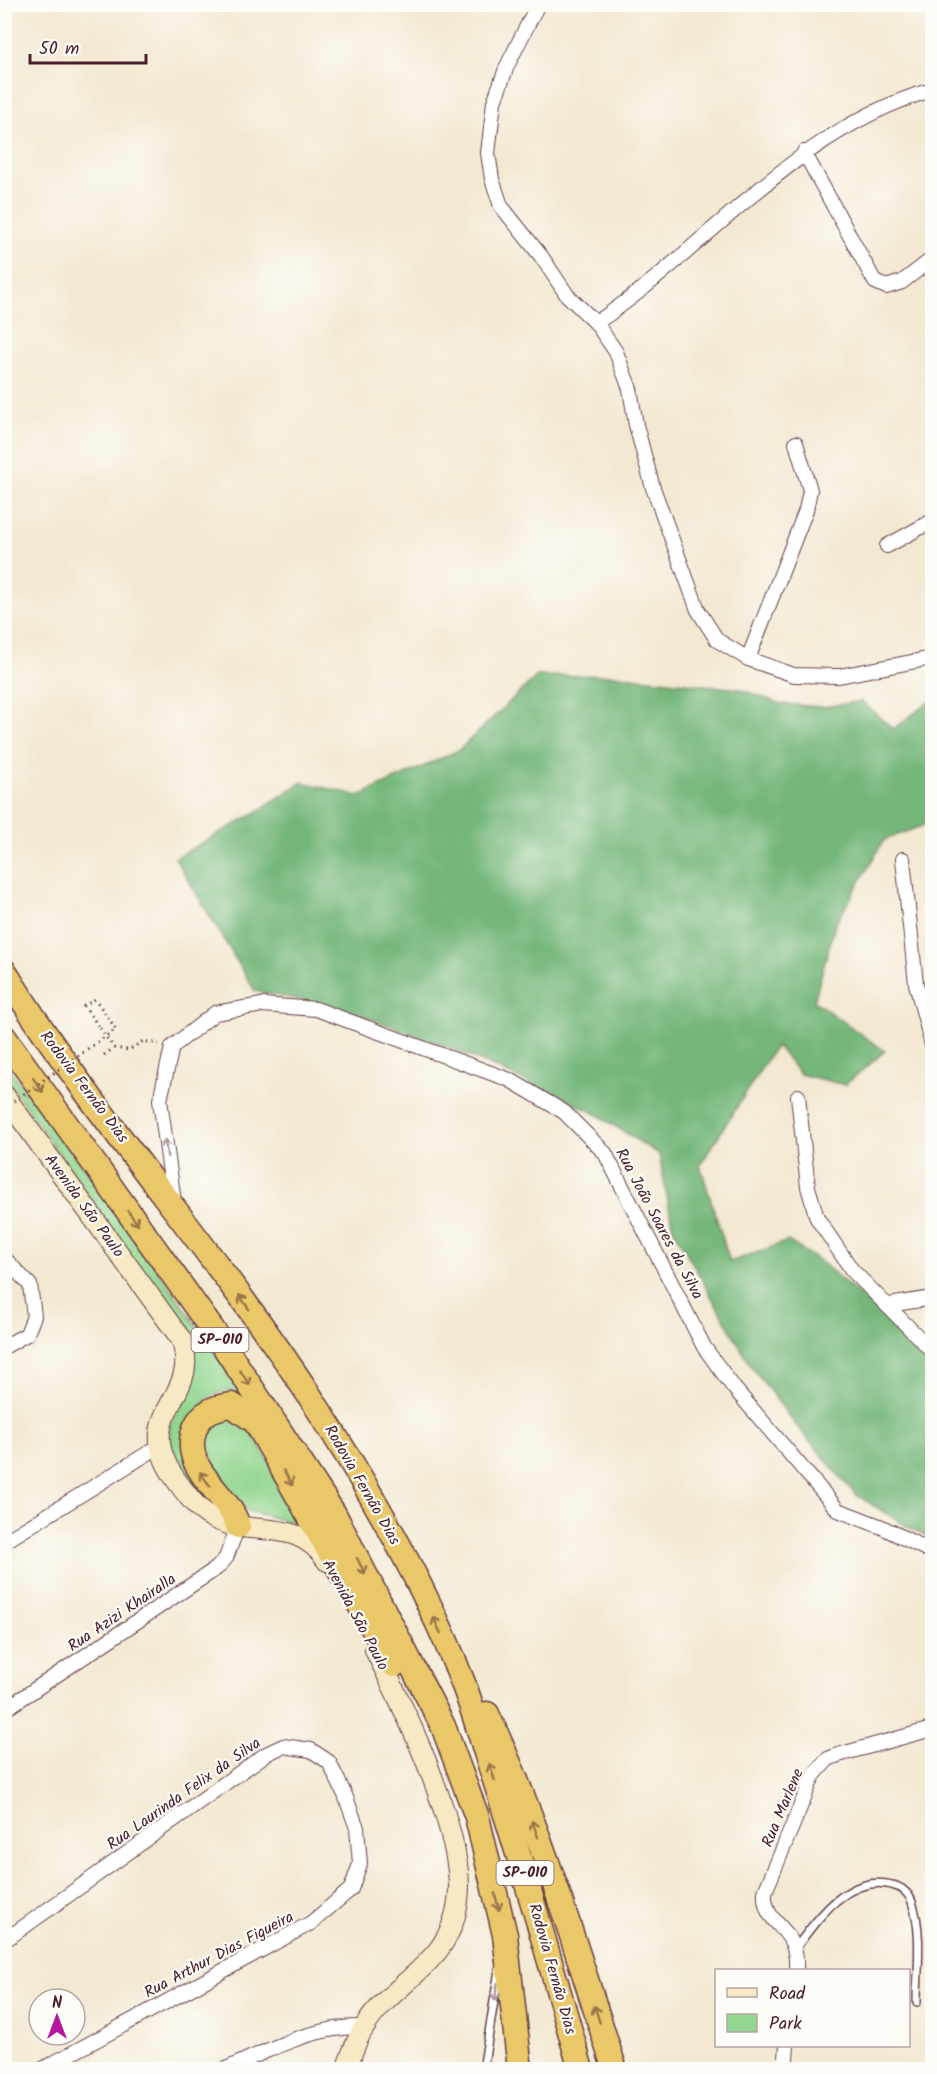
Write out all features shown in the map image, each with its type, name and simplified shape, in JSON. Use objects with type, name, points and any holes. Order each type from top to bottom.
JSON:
[{"type":"highway","name":"Rodovia Fernão Dias","points":[[4,971],[41,1031],[174,1206],[314,1402],[388,1528],[426,1601],[461,1678],[518,1850],[581,2070]]},
{"type":"highway","name":"SP-010","points":[[4,1037],[224,1347],[334,1514],[443,1726],[477,1817],[505,1935],[520,2070]]},
{"type":"highway","points":[[238,1526],[231,1511],[198,1469],[192,1452],[192,1439],[196,1425],[215,1407],[232,1405],[255,1422],[424,1717],[443,1726]]},
{"type":"highway","points":[[461,1678],[482,1704],[520,1788],[615,2070]]},
{"type":"street","points":[[538,4],[507,66],[494,102],[488,153],[492,179],[501,206],[507,215],[541,256],[567,295],[596,323],[616,352],[630,389],[650,478],[698,610],[717,640],[748,659],[794,675],[839,676],[933,658]]},
{"type":"street","points":[[596,323],[631,299],[804,152],[866,114],[933,90]]},
{"type":"street","points":[[804,152],[875,282],[886,287],[902,282],[933,259]]},
{"type":"street","points":[[748,659],[806,510],[810,490],[796,443]]},
{"type":"street","points":[[887,546],[933,521]]},
{"type":"street","points":[[903,859],[916,984],[933,1045]]},
{"type":"street","name":"Rua João Soares da Silva","points":[[172,1047],[215,1013],[262,1005],[316,1009],[510,1080],[564,1112],[605,1153],[704,1347],[734,1388],[838,1510],[882,1527],[933,1552]]},
{"type":"street","points":[[172,1047],[160,1100],[174,1206]]},
{"type":"street","name":"Avenida São Paulo","points":[[4,1095],[181,1339],[186,1358],[184,1371],[159,1428],[158,1447],[165,1465],[192,1501],[213,1519],[303,1538],[318,1549],[355,1610],[383,1666],[446,1818],[459,1885],[456,1914],[450,1933],[424,1966],[364,2027],[346,2070]]},
{"type":"street","points":[[798,1096],[808,1187],[818,1218],[852,1270],[933,1351]]},
{"type":"street","points":[[4,1258],[30,1284],[34,1316],[27,1334],[4,1347]]},
{"type":"street","points":[[889,1305],[933,1298]]},
{"type":"street","points":[[4,1542],[158,1447]]},
{"type":"street","name":"Rua Azizi Khairalla","points":[[4,1710],[217,1568],[226,1558],[238,1526]]},
{"type":"street","name":"Rua Marlene","points":[[795,1948],[787,1931],[771,1918],[766,1909],[765,1892],[813,1776],[828,1759],[838,1755],[933,1729]]},
{"type":"street","name":"Rua Laurinda Felix da Silva","points":[[4,1941],[266,1754],[283,1746],[311,1749],[329,1762],[345,1795],[357,1828]]},
{"type":"street","name":"Rua Arthur Dias Figueira","points":[[41,2070],[311,1923],[351,1889],[360,1864],[357,1828]]},
{"type":"street","points":[[795,1948],[796,1969]]},
{"type":"street","points":[[224,2070],[303,2035],[335,2026],[364,2027]]},
{"type":"street","points":[[785,2070],[787,2047]]},
{"type":"lane","points":[[795,1948],[817,1919],[834,1902],[850,1891],[865,1885],[883,1883],[901,1887],[912,1899],[916,1916],[917,2002]]},
{"type":"lane","points":[[483,2070],[505,1935]]},
{"type":"path","points":[[4,1108],[116,1029],[95,999],[84,1006],[100,1028],[114,1048]]},
{"type":"path","points":[[104,1055],[114,1048],[129,1050],[143,1041],[172,1047]]},
{"type":"green space","points":[[613,675],[740,689],[781,704],[824,707],[861,701],[893,729],[932,700],[932,822],[884,840],[835,925],[814,1001],[885,1051],[845,1085],[800,1074],[776,1045],[700,1165],[730,1262],[788,1241],[824,1264],[932,1359],[932,1538],[911,1529],[855,1494],[795,1424],[751,1366],[673,1229],[659,1154],[593,1112],[458,1051],[345,1009],[255,991],[175,858],[252,815],[302,782],[359,796],[459,750],[537,676]]},
{"type":"green space","points":[[4,1062],[100,1189],[232,1375],[243,1395],[233,1391],[216,1394],[202,1405],[185,1428],[215,1505],[197,1495],[169,1445],[170,1425],[193,1374],[193,1345],[5,1077]]},
{"type":"green space","points":[[241,1415],[307,1526],[248,1511],[211,1474],[201,1441],[213,1420]]}]
